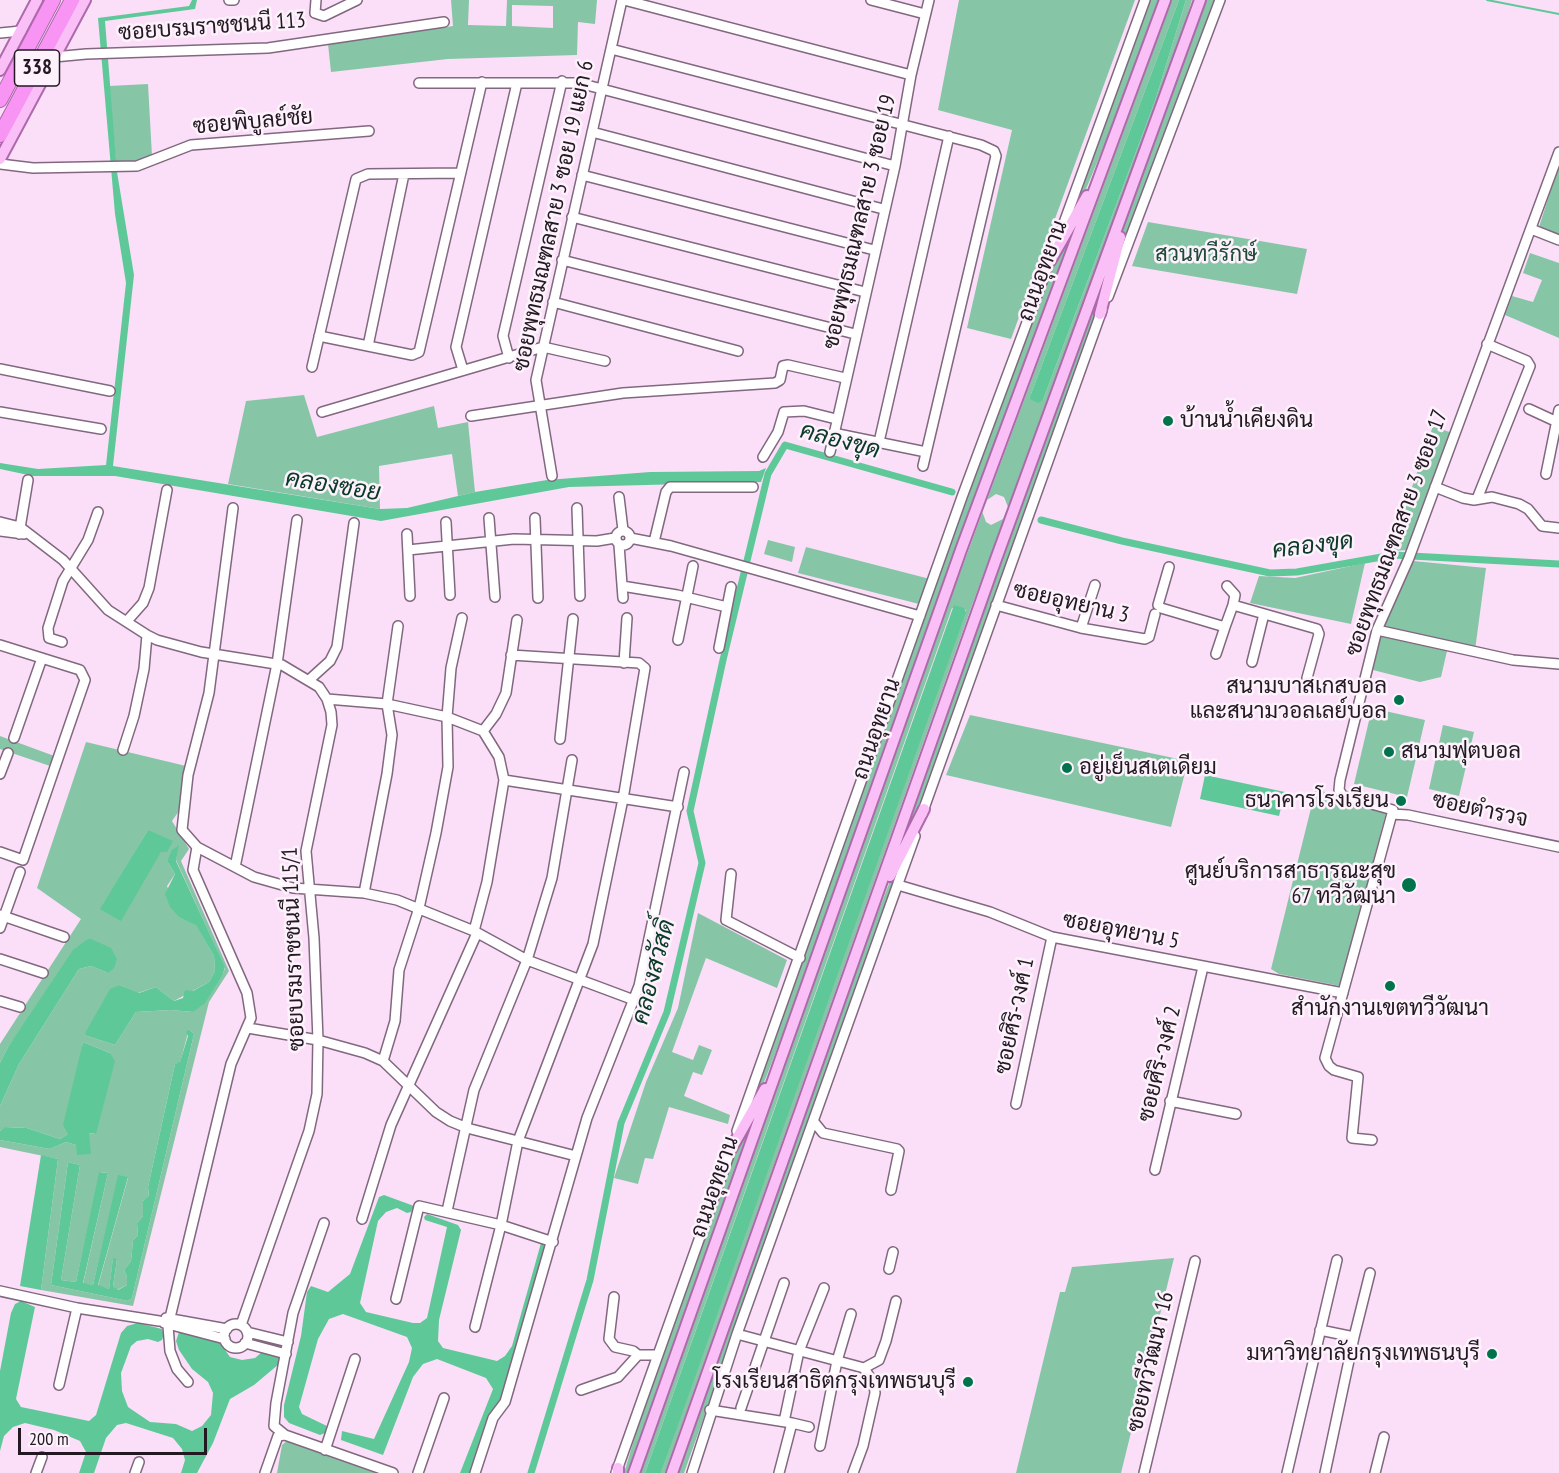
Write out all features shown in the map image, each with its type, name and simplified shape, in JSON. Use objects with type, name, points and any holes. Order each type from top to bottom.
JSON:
[{"type":"highway","name":"338","points":[[0,100],[53,0]]},
{"type":"highway","name":"338","points":[[0,135],[72,0]]},
{"type":"main road","name":"338","points":[[1,64],[37,0]]},
{"type":"main road","name":"338","points":[[0,159],[85,0]]},
{"type":"main road","name":"ถนนอุทยาน","points":[[634,1473],[961,550],[1165,0]]},
{"type":"main road","points":[[672,1473],[996,559],[1200,0]]},
{"type":"main road","points":[[1050,261],[1099,175]]},
{"type":"main road","points":[[1100,314],[1127,202]]},
{"type":"main road","points":[[877,895],[924,809]]},
{"type":"main road","points":[[731,1149],[779,1064]]},
{"type":"street","points":[[229,0],[234,0]]},
{"type":"street","points":[[316,0],[315,13],[324,16],[357,0]]},
{"type":"street","points":[[623,0],[911,75]]},
{"type":"street","name":"ซอยพุทธมณฑลสาย 3 ซอย 19 แยก 6","points":[[552,476],[536,380],[623,0]]},
{"type":"street","points":[[871,0],[926,14]]},
{"type":"street","name":"ซอยพุทธมณฑลสาย 3 ซอย 19","points":[[830,452],[874,250],[895,166],[911,75],[929,0]]},
{"type":"street","name":"ถนนอุทยาน","points":[[617,1471],[656,1355],[800,958],[945,543],[1145,0]]},
{"type":"street","points":[[692,1473],[710,1410],[1100,314],[1165,153],[1220,0]]},
{"type":"street","name":"ซอยบรมราชชนนี 113","points":[[54,57],[268,48],[444,22]]},
{"type":"street","points":[[0,33],[21,31]]},
{"type":"street","points":[[611,49],[904,124],[989,147],[994,151],[996,156],[923,466]]},
{"type":"street","points":[[509,357],[502,336],[562,81]]},
{"type":"street","points":[[419,83],[562,81],[895,166]]},
{"type":"street","points":[[319,336],[416,355],[482,82]]},
{"type":"street","points":[[463,370],[456,347],[517,82]]},
{"type":"street","name":"ซอยพิบูลย์ชัย","points":[[0,164],[33,168],[122,167],[144,165],[190,145],[369,131]]},
{"type":"street","points":[[592,132],[884,209]]},
{"type":"street","points":[[879,442],[949,136]]},
{"type":"street","name":"ซอยพุทธมณฑลสาย 3 ซอย 17","points":[[1392,814],[1393,810],[1348,798],[1340,794],[1339,790],[1377,630],[1409,558],[1559,152]]},
{"type":"street","points":[[312,367],[356,179],[368,174],[459,173]]},
{"type":"street","points":[[368,346],[404,174]]},
{"type":"street","points":[[582,175],[874,250]]},
{"type":"street","points":[[572,218],[865,292]]},
{"type":"street","points":[[1531,229],[1559,240]]},
{"type":"street","points":[[562,260],[855,334]]},
{"type":"street","points":[[553,302],[738,351]]},
{"type":"street","points":[[1477,499],[1530,366],[1527,361],[1487,344]]},
{"type":"street","points":[[322,412],[543,347],[604,361]]},
{"type":"street","points":[[471,417],[623,393],[775,383],[780,380],[783,366],[788,364],[845,378]]},
{"type":"street","points":[[0,369],[110,391]]},
{"type":"street","points":[[1529,409],[1556,421]]},
{"type":"street","points":[[1546,474],[1559,410]]},
{"type":"street","points":[[763,457],[778,432],[784,412],[804,411],[836,419]]},
{"type":"street","points":[[0,412],[101,429]]},
{"type":"street","points":[[833,433],[926,452]]},
{"type":"street","points":[[23,532],[28,480]]},
{"type":"street","points":[[654,542],[666,492],[670,487],[753,487]]},
{"type":"street","points":[[1435,487],[1462,498],[1492,497],[1519,504],[1528,509],[1542,526],[1559,528]]},
{"type":"street","points":[[127,621],[143,603],[152,579],[167,490]]},
{"type":"street","points":[[619,497],[623,531],[617,541],[623,598]]},
{"type":"street","points":[[232,508],[209,693],[188,775],[180,824],[182,830],[197,847],[264,879],[311,890],[364,893],[419,908],[476,932],[527,960],[634,1000]]},
{"type":"street","points":[[578,508],[580,596]]},
{"type":"street","points":[[62,642],[49,638],[48,628],[63,581],[88,540],[98,512]]},
{"type":"street","points":[[489,518],[495,597]]},
{"type":"street","points":[[535,518],[538,598]]},
{"type":"street","points":[[235,867],[277,664],[297,520]]},
{"type":"street","points":[[0,522],[23,532],[70,568],[108,610],[157,640],[213,654],[277,664],[309,680],[327,699],[387,704],[447,717],[483,731],[499,758],[504,780],[476,932],[391,1125],[362,1219]]},
{"type":"street","points":[[446,522],[450,595]]},
{"type":"street","points":[[309,680],[330,660],[337,647],[354,523]]},
{"type":"street","points":[[0,531],[23,532]]},
{"type":"street","points":[[623,531],[630,538],[654,542],[920,616]]},
{"type":"street","points":[[407,534],[410,596]]},
{"type":"street","points":[[408,550],[536,539],[578,542],[617,541],[627,545],[630,538]]},
{"type":"street","points":[[678,640],[693,566]]},
{"type":"street","points":[[1158,609],[1169,567]]},
{"type":"street","points":[[1081,628],[1095,585]]},
{"type":"street","points":[[622,586],[687,597],[727,607]]},
{"type":"street","points":[[1216,654],[1235,595],[1227,586]]},
{"type":"street","points":[[719,648],[731,587]]},
{"type":"street","name":"ซอยอุทยาน 3","points":[[996,605],[1081,628],[1147,639],[1158,609],[1225,627]]},
{"type":"street","points":[[1233,605],[1319,631],[1307,678]]},
{"type":"street","points":[[1252,662],[1264,614]]},
{"type":"street","points":[[383,1061],[395,1021],[399,970],[419,908],[448,767],[447,717],[451,668],[462,618]]},
{"type":"street","points":[[624,663],[627,618]]},
{"type":"street","points":[[560,739],[573,619]]},
{"type":"street","points":[[483,731],[496,714],[506,693],[518,620]]},
{"type":"street","points":[[364,893],[392,735],[387,704],[398,626]]},
{"type":"street","points":[[1377,630],[1513,660],[1559,664]]},
{"type":"street","points":[[123,750],[134,716],[144,669],[147,635]]},
{"type":"street","points":[[0,645],[80,670],[85,680],[23,860],[0,852]]},
{"type":"street","points":[[475,1327],[501,1225],[518,1141],[536,1088],[593,944],[623,799],[645,668],[639,663],[511,655]]},
{"type":"street","points":[[14,738],[42,658]]},
{"type":"street","name":"ซอยบรมราชชนนี 115/1","points":[[245,1343],[244,1329],[311,1122],[317,1094],[318,1041],[311,890],[306,851],[332,725],[327,699]]},
{"type":"street","points":[[0,774],[8,753]]},
{"type":"street","points":[[447,1211],[478,1079],[527,960],[552,878],[572,760]]},
{"type":"street","points":[[475,1473],[493,1418],[505,1402],[587,1118],[634,1000],[684,772]]},
{"type":"street","points":[[504,780],[678,807]]},
{"type":"street","points":[[1372,1140],[1352,1138],[1358,1077],[1334,1070],[1325,1059],[1392,814]]},
{"type":"street","name":"ซอยตำรวจ","points":[[1392,814],[1408,815],[1559,847]]},
{"type":"street","points":[[188,1382],[177,1369],[170,1352],[169,1321],[231,1064],[248,1028],[250,1009],[247,993],[193,870],[197,847]]},
{"type":"street","points":[[0,928],[2,916],[20,872]]},
{"type":"street","points":[[731,874],[726,920],[800,958]]},
{"type":"street","name":"ซอยอุทยาน 5","points":[[898,885],[990,912],[1052,937],[1343,993]]},
{"type":"street","points":[[2,916],[64,937]]},
{"type":"street","name":"ซอยศิริ-วงศ์ 1","points":[[1016,1104],[1052,937]]},
{"type":"street","points":[[0,959],[43,974]]},
{"type":"street","name":"ซอยศิริ-วงศ์ 2","points":[[1155,1170],[1203,967]]},
{"type":"street","points":[[0,1001],[20,1007]]},
{"type":"street","points":[[248,1028],[349,1048],[383,1061],[436,1112],[466,1128],[576,1156]]},
{"type":"street","points":[[1170,1101],[1236,1114]]},
{"type":"street","points":[[814,1122],[823,1133],[897,1149],[899,1151],[891,1190]]},
{"type":"street","points":[[396,1299],[419,1206],[501,1225],[553,1242]]},
{"type":"street","points":[[324,1223],[293,1313],[276,1403],[274,1426],[285,1435],[393,1473]]},
{"type":"street","points":[[889,1269],[893,1252]]},
{"type":"street","points":[[1287,1473],[1337,1260]]},
{"type":"street","name":"ซอยทวีวัฒนา 16","points":[[1144,1473],[1195,1261]]},
{"type":"street","points":[[1324,1473],[1370,1272]]},
{"type":"street","points":[[741,1408],[784,1282]]},
{"type":"street","points":[[779,1473],[800,1351],[824,1288]]},
{"type":"street","points":[[0,1292],[77,1308],[169,1321],[226,1334],[236,1347],[245,1343],[286,1354]]},
{"type":"street","points":[[614,1297],[609,1339],[615,1347],[633,1351],[638,1355],[656,1355]]},
{"type":"street","points":[[737,1334],[763,1339],[864,1368],[879,1360],[896,1300]]},
{"type":"street","points":[[59,1384],[77,1308]]},
{"type":"street","points":[[820,1446],[837,1361],[851,1314]]},
{"type":"street","points":[[226,1334],[232,1325],[288,1342]]},
{"type":"street","points":[[1320,1330],[1354,1337]]},
{"type":"street","points":[[581,1390],[618,1377],[638,1355]]},
{"type":"street","points":[[325,1450],[355,1359]]},
{"type":"street","points":[[853,1473],[863,1446],[875,1393],[874,1384],[864,1368]]},
{"type":"street","points":[[418,1473],[444,1398]]},
{"type":"street","points":[[710,1410],[789,1420],[808,1427]]},
{"type":"street","points":[[265,1473],[278,1436],[285,1435]]},
{"type":"street","points":[[1375,1473],[1384,1437]]},
{"type":"street","points":[[36,1473],[42,1457]]},
{"type":"street","points":[[135,1473],[139,1462]]},
{"type":"green space","points":[[451,0],[469,0],[468,25],[506,26],[507,0],[597,0],[595,24],[578,22],[577,55],[448,59],[331,72],[328,44],[453,26]],"holes":[[[512,5],[553,6],[553,28],[512,26]]]},
{"type":"green space","points":[[959,0],[1135,0],[1011,339],[967,328],[1012,130],[938,110]]},
{"type":"green space","points":[[1150,0],[1159,0],[1129,85],[1084,194],[1073,209]]},
{"type":"green space","points":[[1172,0],[1179,0],[1031,394],[1043,400],[1155,101],[1186,0],[1192,0],[1172,65],[971,608],[665,1473],[661,1473],[723,1291],[966,610],[952,608],[645,1473],[641,1473],[950,600]]},
{"type":"green space","points":[[1206,0],[1216,0],[1118,259],[1123,230]]},
{"type":"green space","points":[[148,84],[152,156],[143,161],[116,163],[109,86]]},
{"type":"green space","points":[[1559,164],[1559,234],[1539,227]]},
{"type":"green space","points":[[1081,213],[805,977],[763,1085],[749,1111],[922,622],[1054,262]]},
{"type":"green space","name":"สวนทวีรักษ์","points":[[1148,222],[1307,249],[1297,294],[1132,266]]},
{"type":"green space","points":[[1530,253],[1559,263],[1559,338],[1505,315],[1512,296],[1533,302],[1542,280],[1523,273]]},
{"type":"green space","points":[[1111,259],[1104,294],[920,811],[896,854]]},
{"type":"green space","points":[[304,395],[317,437],[434,406],[438,428],[468,422],[475,492],[458,496],[452,454],[379,466],[380,509],[228,484],[246,401]]},
{"type":"green space","points":[[1433,426],[1452,433],[1408,550],[1390,551]]},
{"type":"green space","points":[[768,540],[795,547],[792,562],[764,554]]},
{"type":"green space","points":[[806,547],[930,579],[919,604],[798,573]]},
{"type":"green space","points":[[1413,561],[1486,568],[1475,650],[1383,628]]},
{"type":"green space","points":[[1365,563],[1351,624],[1250,603],[1259,576],[1295,578]]},
{"type":"green space","points":[[1381,636],[1447,651],[1441,677],[1420,682],[1373,670]]},
{"type":"green space","name":"สนามฟุตบอล","points":[[1372,708],[1425,720],[1407,797],[1354,784]]},
{"type":"green space","name":"อยู่เย็นสเตเดียม","points":[[970,715],[1188,761],[1171,827],[946,775]]},
{"type":"green space","points":[[1443,725],[1474,732],[1459,796],[1429,789]]},
{"type":"green space","points":[[0,736],[57,757],[53,767],[0,749]]},
{"type":"green space","points":[[86,742],[186,766],[179,811],[172,821],[189,849],[181,861],[229,971],[209,1002],[133,1306],[41,1290],[58,1159],[0,1147],[0,1140],[50,1149],[66,1142],[76,1145],[89,1133],[95,1134],[110,1053],[83,1042],[68,1134],[60,1139],[27,1128],[6,1127],[0,1131],[0,1106],[19,1064],[79,969],[91,966],[108,973],[89,938],[8,1047],[0,1063],[0,1044],[81,919],[37,888]],"holes":[[[148,830],[167,852],[161,852],[101,909]],[[178,846],[176,860],[225,968],[223,974],[193,1012],[171,1010],[136,1012],[115,1045],[84,1035],[120,985],[138,993],[156,987],[174,1001],[209,982],[215,971],[214,956],[196,924],[180,918],[167,886],[175,874],[167,861]],[[189,1029],[194,1034],[132,1298],[128,1301],[51,1285],[68,1162],[80,1165],[61,1280],[76,1282],[100,1172],[108,1173],[83,1284],[93,1285],[119,1176],[128,1178],[98,1286],[109,1289],[113,1259],[117,1259],[113,1286],[117,1290],[127,1285],[124,1270],[131,1261],[133,1240],[138,1235],[137,1223],[143,1216],[143,1201],[149,1197],[148,1187],[175,1064],[180,1063]]]},
{"type":"green space","points":[[1317,784],[1328,796],[1386,813],[1340,986],[1279,974],[1271,969]]},
{"type":"green space","points":[[903,859],[684,1473],[676,1473],[849,987],[890,881]]},
{"type":"green space","points":[[698,913],[787,960],[777,988],[706,958],[672,1052],[693,1060],[699,1045],[712,1050],[702,1075],[693,1072],[684,1096],[730,1115],[728,1124],[669,1107],[653,1159],[645,1158],[638,1184],[614,1178],[646,1082],[678,1008]]},
{"type":"green space","points":[[756,1115],[629,1473],[624,1473],[656,1367],[734,1151]]},
{"type":"green space","points":[[1174,1258],[1121,1473],[1016,1473],[1060,1292],[1065,1292],[1072,1267]]},
{"type":"green space","points":[[288,1440],[381,1473],[277,1473],[282,1445]]},
{"type":"shaded area","points":[[192,0],[197,0],[195,9],[105,21],[117,172],[134,275],[113,466],[380,509],[407,508],[475,492],[547,480],[650,472],[759,471],[766,468],[761,482],[569,487],[381,521],[115,476],[33,476],[0,469],[0,463],[38,469],[106,465],[126,283],[115,214],[98,18],[189,6]]},
{"type":"shaded area","points":[[1179,0],[1186,0],[1155,101],[1043,400],[1038,403],[1030,399],[1031,394]]},
{"type":"shaded area","points":[[954,605],[964,608],[966,612],[661,1473],[645,1473]]},
{"type":"shaded area","points":[[1205,775],[1285,792],[1279,816],[1200,799]]},
{"type":"shaded area","points":[[148,830],[173,841],[167,852],[161,852],[121,921],[100,909]]},
{"type":"shaded area","points":[[179,845],[176,861],[225,967],[223,974],[205,1003],[193,1012],[171,1010],[136,1012],[115,1045],[84,1035],[110,989],[120,985],[139,993],[156,987],[174,1001],[183,998],[185,990],[193,991],[209,982],[215,971],[214,956],[196,925],[180,918],[170,907],[165,894],[175,874],[167,861],[172,850]]},
{"type":"shaded area","points":[[89,938],[111,948],[117,959],[114,968],[108,973],[91,966],[79,969],[19,1064],[0,1106],[0,1063],[8,1047],[73,950]]},
{"type":"shaded area","points":[[189,1029],[194,1034],[132,1298],[128,1301],[51,1285],[68,1162],[80,1165],[61,1280],[76,1282],[99,1172],[108,1173],[83,1283],[93,1285],[118,1175],[128,1177],[98,1285],[109,1289],[113,1258],[117,1259],[113,1286],[118,1290],[127,1285],[124,1270],[131,1261],[133,1240],[138,1235],[137,1223],[143,1216],[143,1201],[149,1196],[148,1187],[175,1064],[180,1062],[188,1036],[186,1032]]},
{"type":"shaded area","points":[[83,1042],[110,1053],[115,1061],[96,1134],[89,1133],[91,1154],[77,1155],[76,1145],[66,1142],[50,1149],[0,1140],[0,1131],[5,1127],[27,1128],[60,1139],[68,1134],[63,1125]]},
{"type":"shaded area","points":[[41,1155],[58,1159],[41,1290],[20,1286]]},
{"type":"shaded area","points":[[384,1195],[414,1206],[411,1212],[407,1213],[397,1208],[386,1212],[378,1221],[360,1303],[366,1312],[413,1323],[420,1323],[427,1318],[447,1227],[425,1220],[424,1217],[427,1214],[458,1225],[461,1230],[439,1320],[438,1341],[443,1348],[497,1361],[505,1356],[512,1346],[541,1243],[548,1244],[502,1400],[472,1473],[460,1473],[493,1389],[486,1378],[437,1359],[423,1364],[413,1377],[383,1455],[341,1440],[342,1431],[374,1439],[409,1362],[412,1348],[407,1337],[343,1314],[329,1319],[318,1339],[299,1407],[302,1414],[327,1426],[325,1433],[320,1435],[289,1423],[284,1417],[284,1405],[301,1336],[307,1292],[311,1286],[328,1292],[350,1274],[379,1197]]},
{"type":"shaded area","points":[[21,1301],[35,1307],[16,1399],[21,1407],[89,1421],[96,1415],[121,1333],[127,1326],[138,1323],[162,1329],[164,1335],[158,1342],[148,1339],[137,1341],[131,1346],[121,1373],[122,1391],[128,1407],[150,1422],[176,1424],[192,1431],[202,1426],[211,1415],[213,1393],[208,1382],[192,1369],[179,1350],[176,1341],[179,1332],[220,1343],[230,1357],[242,1360],[255,1358],[262,1352],[280,1358],[279,1364],[254,1385],[230,1399],[213,1443],[197,1473],[181,1473],[185,1460],[182,1449],[173,1438],[126,1423],[117,1425],[106,1438],[94,1473],[79,1473],[86,1452],[80,1441],[54,1430],[25,1423],[13,1427],[4,1436],[0,1451],[0,1371],[11,1313],[15,1304]]},
{"type":"pier","points":[[996,494],[1004,497],[1008,507],[1003,519],[991,525],[986,522],[982,511],[987,500]]},
{"type":"waterway","points":[[1487,0],[1559,14]]},
{"type":"waterway","name":"คลองสวัสดิ์","points":[[531,1473],[590,1280],[621,1123],[667,1012],[702,863],[690,811],[723,660],[768,474],[785,445],[952,492]]},
{"type":"waterway","name":"คลองขุด","points":[[1041,520],[1122,541],[1270,573],[1297,572],[1393,555],[1559,564]]},
{"type":"place","name":"บ้านน้ำเคียงดิน","points":[[1168,421]]},
{"type":"place","name":"สนามบาสเกสบอล และสนามวอลเลย์บอล","points":[[1399,700]]},
{"type":"place","name":"สนามฟุตบอล","points":[[1389,752]]},
{"type":"place","name":"อยู่เย็นสเตเดียม","points":[[1067,768]]},
{"type":"place","name":"ธนาคารโรงเรียน","points":[[1401,801]]},
{"type":"place","name":"ศูนย์บริการสาธารณะสุข 67 ทวีวัฒนา","points":[[1409,885]]},
{"type":"place","name":"สำนักงานเขตทวีวัฒนา","points":[[1390,986]]},
{"type":"place","name":"มหาวิทยาลัยกรุงเทพธนบุรี","points":[[1492,1354]]},
{"type":"place","name":"โรงเรียนสาธิตกรุงเทพธนบุรี","points":[[968,1382]]},
{"type":"water label","name":"คลองซอย","points":[[333,486]]}]
